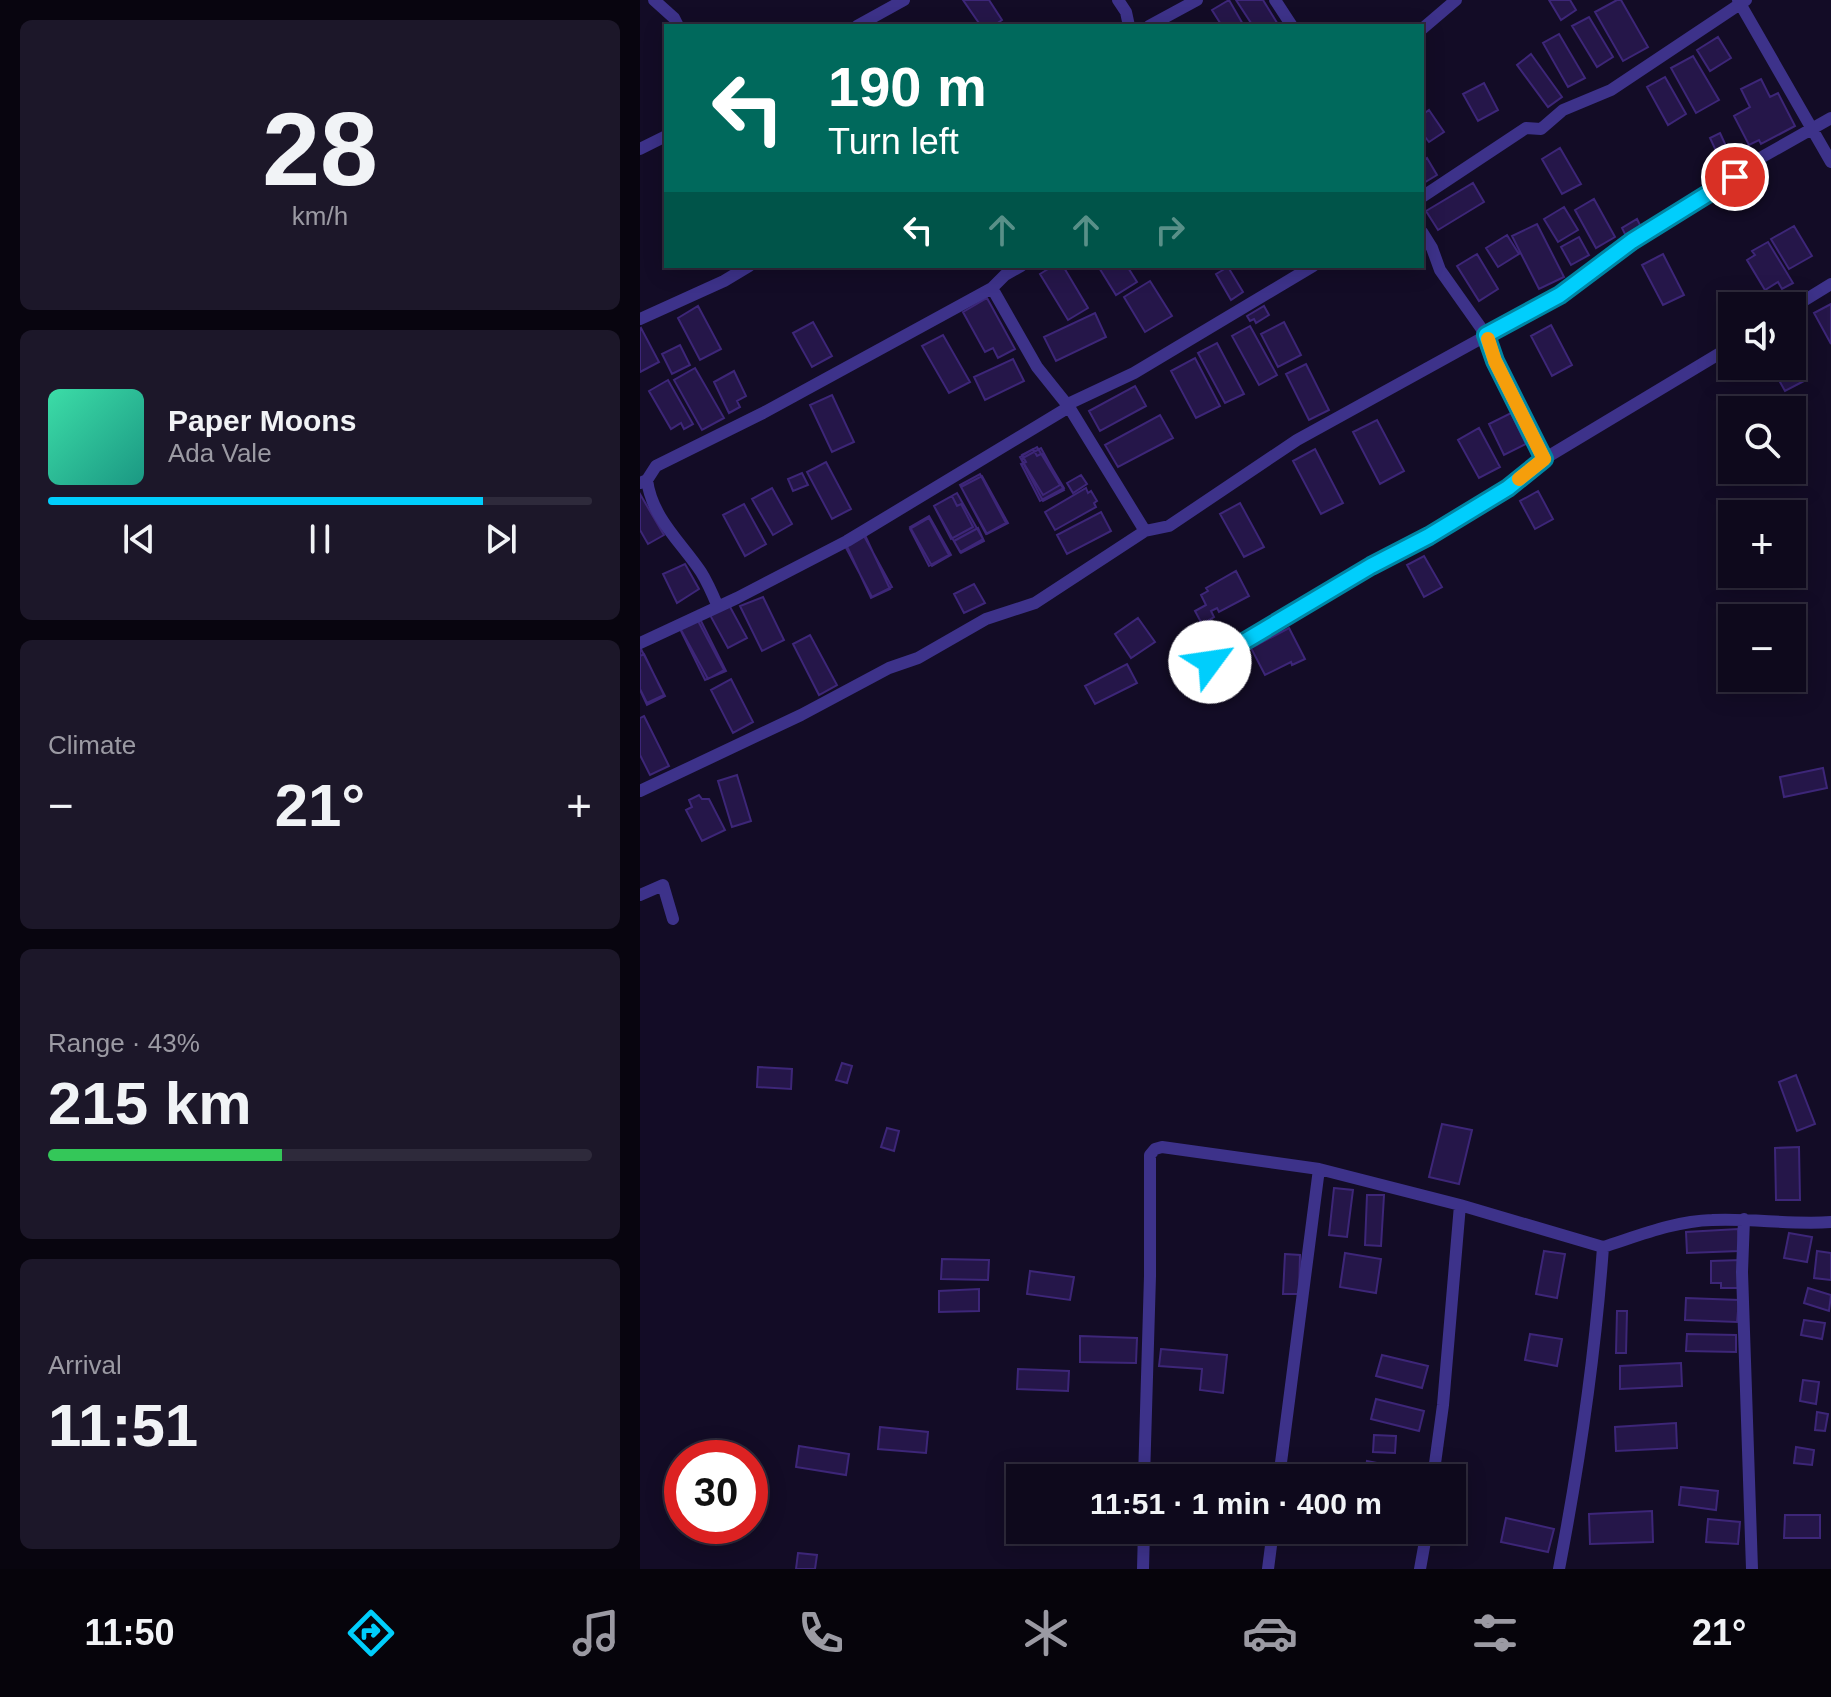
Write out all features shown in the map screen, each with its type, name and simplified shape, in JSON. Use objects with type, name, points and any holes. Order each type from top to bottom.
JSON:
[{"type":"street","points":[[654,0],[677,24]]},
{"type":"street","points":[[861,24],[904,0]]},
{"type":"street","points":[[1118,0],[1126,12],[1129,24]]},
{"type":"street","points":[[1153,24],[1197,0]]},
{"type":"street","points":[[1275,0],[1291,24]]},
{"type":"street","points":[[1424,27],[1456,0]]},
{"type":"street","points":[[1424,196],[1526,128],[1541,129],[1563,110],[1611,90],[1742,2],[1831,162]]},
{"type":"street","points":[[640,791],[801,715],[889,668],[918,658],[986,619],[1035,603],[1145,531],[1169,526],[1297,440],[1560,295],[1632,241],[1712,193],[1755,161],[1831,118]]},
{"type":"street","points":[[640,149],[664,137]]},
{"type":"street","points":[[1424,235],[1440,270],[1486,335],[1495,361],[1544,459]]},
{"type":"street","points":[[640,319],[746,268]]},
{"type":"street","points":[[718,607],[702,574],[649,498],[644,481],[656,466],[763,413],[992,288],[1017,268]]},
{"type":"street","points":[[640,643],[847,541],[1068,406],[1134,373],[1310,268]]},
{"type":"street","points":[[1806,299],[1831,284]]},
{"type":"street","points":[[992,288],[1037,367],[1068,406],[1145,531]]},
{"type":"street","points":[[1210,662],[1371,566],[1443,528],[1508,488],[1544,459],[1718,354]]},
{"type":"street","points":[[640,895],[663,885],[673,919]]},
{"type":"street","points":[[1144,1464],[1150,1276],[1149,1161],[1152,1151],[1162,1147],[1319,1169],[1460,1205],[1603,1247],[1678,1223],[1744,1219],[1809,1224],[1831,1222]]},
{"type":"street","points":[[1281,1464],[1319,1169]]},
{"type":"street","points":[[1435,1464],[1460,1205]]},
{"type":"street","points":[[1744,1219],[1742,1272],[1752,1569]]},
{"type":"street","points":[[1559,1569],[1582,1448],[1596,1344],[1603,1247]]},
{"type":"street","points":[[1143,1569],[1144,1544]]},
{"type":"street","points":[[1268,1569],[1271,1544]]},
{"type":"street","points":[[1420,1569],[1424,1544]]},
{"type":"building","points":[[963,0],[989,0],[1002,20],[996,24],[980,24]]},
{"type":"building","points":[[1229,0],[1243,24],[1221,24],[1212,10]]},
{"type":"building","points":[[1236,0],[1263,0],[1278,24],[1252,24]]},
{"type":"building","points":[[1549,0],[1570,0],[1576,10],[1561,20]]},
{"type":"building","points":[[1621,0],[1648,47],[1623,61],[1595,12]]},
{"type":"building","points":[[1589,17],[1613,57],[1597,67],[1572,26]]},
{"type":"building","points":[[1559,34],[1585,78],[1568,87],[1543,43]]},
{"type":"building","points":[[1718,37],[1731,58],[1710,71],[1697,50]]},
{"type":"building","points":[[1531,54],[1562,97],[1548,107],[1517,65]]},
{"type":"building","points":[[1693,56],[1719,100],[1696,113],[1671,68]]},
{"type":"building","points":[[1665,77],[1686,114],[1668,125],[1647,87]]},
{"type":"building","points":[[1761,79],[1770,97],[1778,93],[1795,126],[1761,144],[1759,140],[1749,145],[1734,116],[1750,107],[1741,89]]},
{"type":"building","points":[[1484,83],[1498,110],[1478,121],[1463,94]]},
{"type":"building","points":[[1429,110],[1444,132],[1429,142],[1424,136],[1424,114]]},
{"type":"building","points":[[1720,133],[1727,148],[1717,153],[1710,138]]},
{"type":"building","points":[[1560,148],[1581,184],[1562,194],[1542,159]]},
{"type":"building","points":[[1427,158],[1437,175],[1424,183],[1424,160]]},
{"type":"building","points":[[1473,183],[1484,202],[1438,230],[1426,211]]},
{"type":"building","points":[[1594,199],[1615,237],[1596,248],[1575,210]]},
{"type":"building","points":[[1564,207],[1578,230],[1558,242],[1544,219]]},
{"type":"building","points":[[1637,219],[1642,229],[1627,238],[1622,228]]},
{"type":"building","points":[[1537,224],[1564,277],[1539,289],[1512,236]]},
{"type":"building","points":[[1794,226],[1812,256],[1789,269],[1771,239]]},
{"type":"building","points":[[1507,235],[1519,254],[1498,267],[1486,248]]},
{"type":"building","points":[[1579,237],[1589,255],[1571,265],[1561,247]]},
{"type":"building","points":[[1768,242],[1793,283],[1782,289],[1778,282],[1765,290],[1747,260],[1755,255],[1752,251]]},
{"type":"building","points":[[1477,254],[1498,289],[1479,301],[1457,266]]},
{"type":"building","points":[[1663,254],[1684,295],[1663,305],[1642,265]]},
{"type":"building","points":[[1050,268],[1064,268],[1088,308],[1068,320],[1040,274]]},
{"type":"building","points":[[1099,268],[1128,268],[1137,282],[1116,295]]},
{"type":"building","points":[[1229,268],[1243,292],[1231,300],[1216,274]]},
{"type":"building","points":[[1150,281],[1172,316],[1145,332],[1124,297]]},
{"type":"building","points":[[987,298],[1015,349],[998,358],[993,348],[985,352],[963,312]]},
{"type":"building","points":[[1831,304],[1831,344],[1814,313]]},
{"type":"building","points":[[698,306],[721,349],[700,360],[678,318]]},
{"type":"building","points":[[1264,306],[1269,315],[1256,323],[1254,319],[1250,321],[1247,316]]},
{"type":"building","points":[[1095,313],[1106,337],[1056,361],[1044,337]]},
{"type":"building","points":[[813,322],[832,356],[812,367],[793,333]]},
{"type":"building","points":[[1284,322],[1301,355],[1278,367],[1261,334]]},
{"type":"building","points":[[1551,325],[1572,365],[1552,376],[1531,336]]},
{"type":"building","points":[[1250,326],[1277,375],[1259,385],[1232,336]]},
{"type":"building","points":[[640,329],[659,362],[640,372]]},
{"type":"building","points":[[943,335],[970,382],[949,393],[922,346]]},
{"type":"building","points":[[1217,343],[1244,394],[1225,403],[1198,353]]},
{"type":"building","points":[[680,345],[690,365],[672,374],[662,354]]},
{"type":"building","points":[[1195,358],[1220,406],[1196,418],[1171,371]]},
{"type":"building","points":[[1013,359],[1024,381],[985,400],[974,377]]},
{"type":"building","points":[[1306,364],[1329,410],[1309,420],[1286,374]]},
{"type":"building","points":[[695,368],[724,418],[702,430],[674,380]]},
{"type":"building","points":[[734,371],[746,396],[737,401],[740,407],[729,413],[714,382]]},
{"type":"building","points":[[668,380],[693,424],[684,429],[681,423],[671,429],[649,391]]},
{"type":"building","points":[[1779,380],[1804,381],[1785,391]]},
{"type":"building","points":[[1135,386],[1146,406],[1100,431],[1089,411]]},
{"type":"building","points":[[832,395],[854,442],[832,452],[810,405]]},
{"type":"building","points":[[1511,413],[1526,444],[1504,455],[1489,424]]},
{"type":"building","points":[[1160,415],[1173,438],[1118,467],[1105,445]]},
{"type":"building","points":[[1377,420],[1404,471],[1380,484],[1353,432]]},
{"type":"building","points":[[1479,428],[1500,467],[1479,478],[1458,440]]},
{"type":"building","points":[[1037,447],[1060,485],[1043,495],[1020,457]]},
{"type":"building","points":[[1041,448],[1064,490],[1043,501],[1021,459]]},
{"type":"building","points":[[1033,449],[1037,456],[1043,453],[1064,488],[1040,501],[1021,464],[1026,462],[1022,455]]},
{"type":"building","points":[[1315,449],[1343,503],[1321,514],[1293,461]]},
{"type":"building","points":[[826,462],[851,509],[832,519],[807,472]]},
{"type":"building","points":[[802,473],[808,485],[793,491],[788,479]]},
{"type":"building","points":[[980,474],[1006,523],[986,534],[960,485]]},
{"type":"building","points":[[1081,475],[1087,484],[1073,493],[1067,483]]},
{"type":"building","points":[[982,476],[1008,523],[987,534],[961,487]]},
{"type":"building","points":[[772,488],[792,524],[773,535],[752,499]]},
{"type":"building","points":[[1086,488],[1097,501],[1094,503],[1096,507],[1055,530],[1045,512]]},
{"type":"building","points":[[1538,491],[1553,519],[1535,529],[1520,501]]},
{"type":"building","points":[[957,493],[983,539],[960,552],[934,506]]},
{"type":"building","points":[[640,494],[664,535],[648,544],[640,530]]},
{"type":"building","points":[[952,496],[957,506],[961,504],[973,527],[951,539],[934,506]]},
{"type":"building","points":[[1240,503],[1264,547],[1244,557],[1220,514]]},
{"type":"building","points":[[744,504],[766,544],[745,556],[723,515]]},
{"type":"building","points":[[1101,512],[1111,531],[1067,554],[1057,535]]},
{"type":"building","points":[[929,516],[951,555],[932,566],[910,527]]},
{"type":"building","points":[[929,518],[949,555],[929,566],[910,529]]},
{"type":"building","points":[[978,528],[984,541],[961,553],[954,541]]},
{"type":"building","points":[[864,533],[890,589],[871,598],[845,542]]},
{"type":"building","points":[[864,536],[892,587],[872,597],[845,546]]},
{"type":"building","points":[[1424,556],[1442,587],[1424,597],[1407,565]]},
{"type":"building","points":[[685,564],[699,589],[677,603],[663,574]]},
{"type":"building","points":[[1236,571],[1249,596],[1219,612],[1217,608],[1211,611],[1214,617],[1202,624],[1195,611],[1206,605],[1201,595],[1208,591],[1206,588]]},
{"type":"building","points":[[974,584],[985,603],[964,613],[954,594]]},
{"type":"building","points":[[763,597],[784,640],[762,651],[740,606]]},
{"type":"building","points":[[729,605],[747,638],[728,648],[710,615]]},
{"type":"building","points":[[1138,618],[1155,642],[1131,658],[1115,634]]},
{"type":"building","points":[[697,619],[724,670],[708,679],[680,628]]},
{"type":"building","points":[[700,619],[726,671],[705,680],[680,629]]},
{"type":"building","points":[[1289,628],[1305,659],[1292,665],[1291,662],[1265,675],[1251,648]]},
{"type":"building","points":[[810,635],[837,685],[819,695],[793,644]]},
{"type":"building","points":[[640,647],[665,696],[647,705],[640,690]]},
{"type":"building","points":[[644,654],[664,695],[647,703],[640,689],[640,656]]},
{"type":"building","points":[[1127,664],[1137,683],[1095,704],[1085,686]]},
{"type":"building","points":[[731,679],[753,722],[733,733],[711,690]]},
{"type":"building","points":[[644,716],[669,766],[650,775],[640,755],[640,718]]},
{"type":"building","points":[[1823,768],[1827,788],[1784,797],[1780,777]]},
{"type":"building","points":[[737,775],[751,821],[732,827],[718,781]]},
{"type":"building","points":[[699,795],[702,799],[709,799],[725,830],[702,841],[686,810],[692,807],[689,800]]},
{"type":"building","points":[[842,1063],[852,1066],[847,1083],[836,1080]]},
{"type":"building","points":[[758,1067],[792,1069],[791,1089],[757,1087]]},
{"type":"building","points":[[1796,1075],[1815,1124],[1797,1131],[1779,1082]]},
{"type":"building","points":[[1442,1124],[1472,1130],[1459,1184],[1429,1177]]},
{"type":"building","points":[[887,1128],[899,1131],[894,1151],[881,1147]]},
{"type":"building","points":[[1799,1147],[1800,1200],[1776,1200],[1775,1148]]},
{"type":"building","points":[[1334,1188],[1353,1190],[1347,1237],[1329,1235]]},
{"type":"building","points":[[1367,1195],[1384,1195],[1381,1246],[1365,1245]]},
{"type":"building","points":[[1738,1229],[1739,1251],[1687,1253],[1686,1232]]},
{"type":"building","points":[[1789,1233],[1812,1237],[1807,1262],[1784,1258]]},
{"type":"building","points":[[1544,1251],[1565,1254],[1557,1298],[1536,1294]]},
{"type":"building","points":[[1817,1251],[1831,1253],[1831,1280],[1814,1278]]},
{"type":"building","points":[[1345,1253],[1381,1259],[1376,1293],[1340,1287]]},
{"type":"building","points":[[1285,1254],[1300,1255],[1299,1294],[1283,1294]]},
{"type":"building","points":[[942,1259],[989,1260],[988,1280],[941,1279]]},
{"type":"building","points":[[1741,1260],[1741,1288],[1721,1288],[1721,1283],[1711,1283],[1711,1261]]},
{"type":"building","points":[[1030,1271],[1074,1277],[1070,1300],[1027,1294]]},
{"type":"building","points":[[1808,1288],[1831,1295],[1829,1311],[1804,1303]]},
{"type":"building","points":[[979,1289],[979,1311],[939,1312],[939,1291]]},
{"type":"building","points":[[1686,1298],[1739,1300],[1737,1322],[1685,1320]]},
{"type":"building","points":[[1617,1311],[1627,1311],[1626,1353],[1616,1353]]},
{"type":"building","points":[[1804,1320],[1825,1323],[1822,1339],[1801,1335]]},
{"type":"building","points":[[1530,1334],[1562,1339],[1557,1366],[1525,1360]]},
{"type":"building","points":[[1687,1334],[1736,1335],[1736,1352],[1686,1351]]},
{"type":"building","points":[[1080,1336],[1137,1338],[1136,1363],[1080,1362]]},
{"type":"building","points":[[1161,1349],[1227,1355],[1223,1393],[1200,1390],[1202,1369],[1159,1366]]},
{"type":"building","points":[[1382,1355],[1428,1366],[1422,1388],[1376,1376]]},
{"type":"building","points":[[1681,1363],[1682,1386],[1620,1389],[1620,1366]]},
{"type":"building","points":[[1018,1369],[1069,1371],[1068,1391],[1017,1389]]},
{"type":"building","points":[[1803,1380],[1819,1382],[1816,1404],[1800,1401]]},
{"type":"building","points":[[1376,1399],[1424,1411],[1419,1431],[1371,1419]]},
{"type":"building","points":[[1817,1412],[1828,1414],[1825,1431],[1815,1430]]},
{"type":"building","points":[[1676,1423],[1677,1448],[1616,1451],[1615,1427]]},
{"type":"building","points":[[880,1427],[928,1432],[926,1453],[878,1449]]},
{"type":"building","points":[[1374,1435],[1396,1436],[1395,1453],[1373,1452]]},
{"type":"building","points":[[799,1446],[849,1454],[846,1475],[796,1467]]},
{"type":"building","points":[[1796,1447],[1814,1450],[1812,1465],[1794,1463]]},
{"type":"building","points":[[1681,1487],[1718,1491],[1716,1510],[1679,1505]]},
{"type":"building","points":[[1652,1511],[1653,1542],[1590,1544],[1589,1514]]},
{"type":"building","points":[[1785,1515],[1820,1515],[1820,1538],[1784,1538]]},
{"type":"building","points":[[1506,1518],[1554,1529],[1548,1552],[1501,1542]]},
{"type":"building","points":[[1708,1519],[1740,1522],[1738,1544],[1706,1542]]},
{"type":"building","points":[[798,1553],[817,1555],[815,1569],[796,1569]]},
{"type":"slow traffic","points":[[1488,339],[1495,361],[1544,459],[1519,479]]},
{"type":"route","points":[[1210,662],[1508,488],[1544,459],[1495,361],[1486,335],[1560,295],[1632,241],[1735,177]]}]
